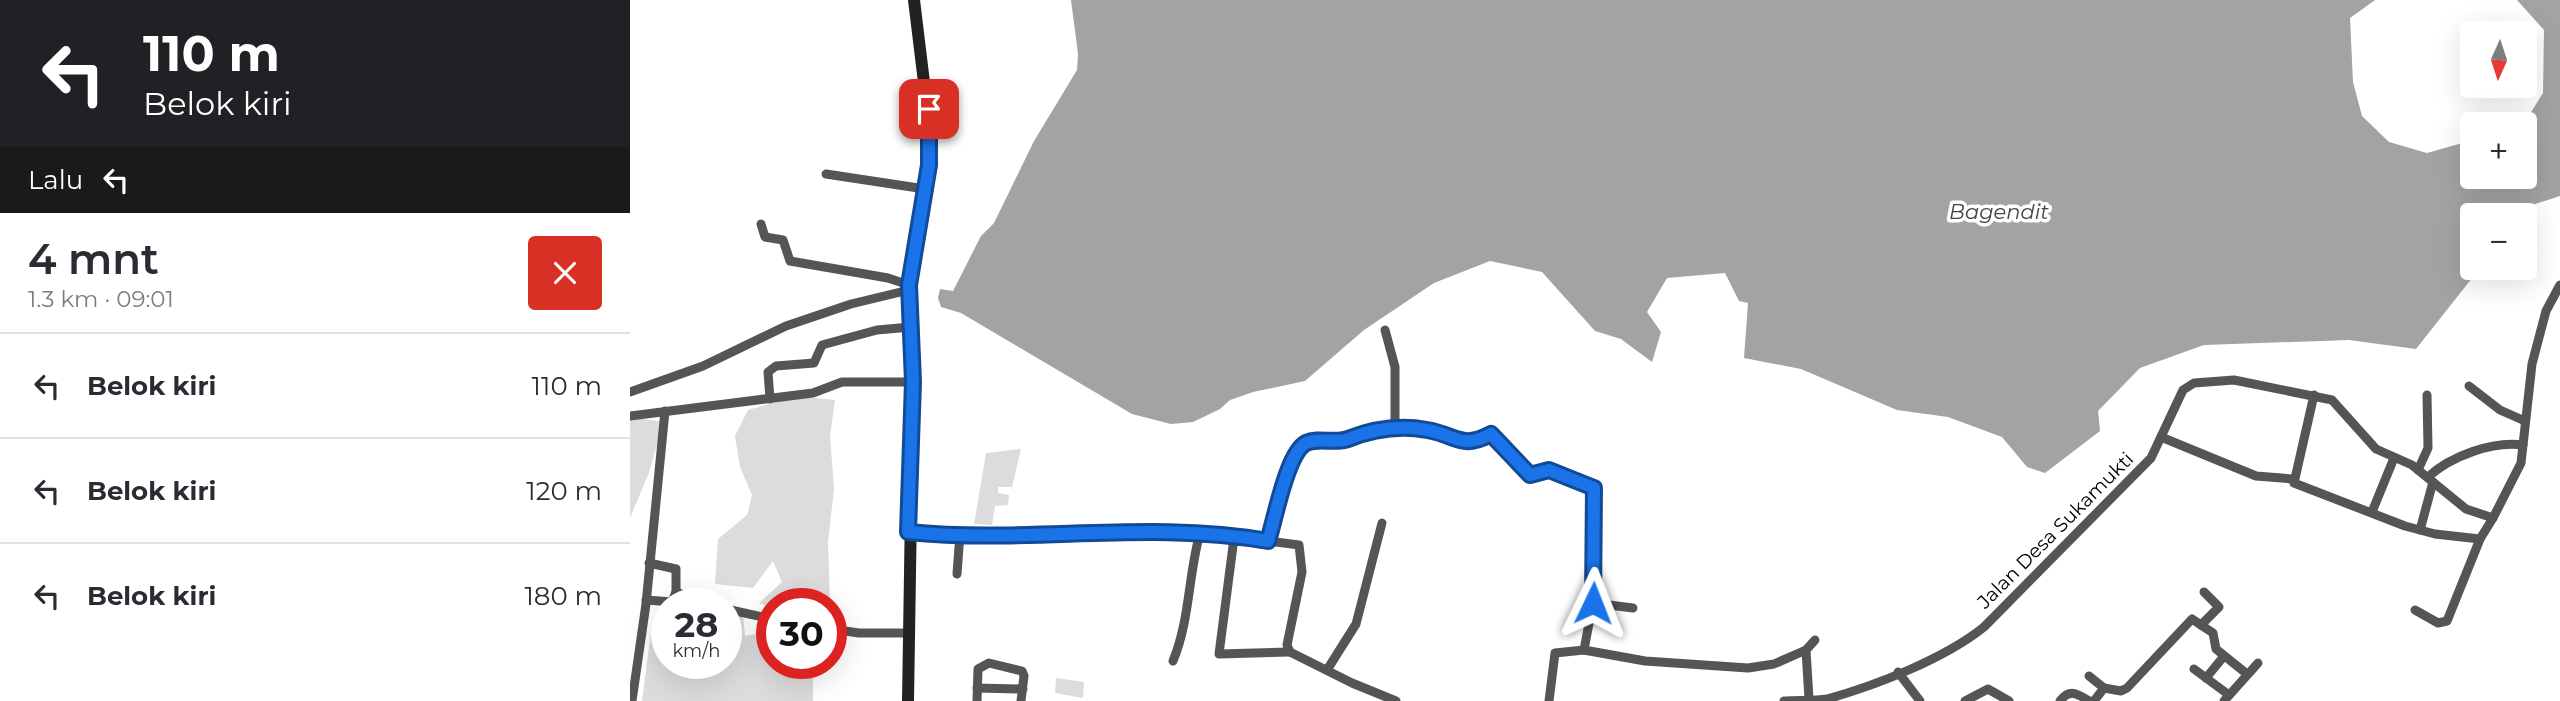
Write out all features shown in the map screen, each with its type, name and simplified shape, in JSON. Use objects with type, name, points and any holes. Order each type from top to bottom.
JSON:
[{"type":"main road","points":[[908,701],[908,532],[913,382],[910,298],[931,140],[914,0]]},
{"type":"street","points":[[826,174],[925,189]]},
{"type":"street","points":[[761,224],[765,237],[783,240],[790,261],[888,278],[910,298]]},
{"type":"street","points":[[2415,610],[2438,623],[2447,621],[2480,539],[2494,518],[2521,463],[2535,351],[2546,311],[2560,285]]},
{"type":"street","points":[[630,392],[703,366],[786,326],[852,304],[910,298]]},
{"type":"street","points":[[769,399],[768,372],[776,366],[815,363],[822,345],[877,330],[911,327]]},
{"type":"street","points":[[1385,330],[1395,367],[1395,429]]},
{"type":"street","name":"Jalan Desa Sukamukti","points":[[1784,701],[1824,700],[1872,685],[1965,642],[1984,627],[2096,509],[2151,458],[2183,390],[2194,383],[2234,380],[2332,400],[2367,440],[2418,470],[2466,509],[2494,518]]},
{"type":"street","points":[[630,416],[813,393],[842,382],[913,382]]},
{"type":"street","points":[[2469,386],[2500,410],[2525,421]]},
{"type":"street","points":[[2293,480],[2314,395]]},
{"type":"street","points":[[2418,470],[2428,449],[2427,395]]},
{"type":"street","points":[[632,701],[646,600],[665,411]]},
{"type":"street","points":[[1268,541],[1291,462],[1299,449],[1310,442],[1336,442],[1367,430],[1429,430],[1463,443],[1479,442],[1491,434],[1530,475],[1549,470],[1592,485],[1595,492],[1593,603],[1584,650]]},
{"type":"street","points":[[2161,437],[2256,476],[2293,480],[2297,485],[2420,530],[2480,539]]},
{"type":"street","points":[[2420,530],[2430,479],[2458,457],[2501,445],[2523,445]]},
{"type":"street","points":[[2372,512],[2394,458]]},
{"type":"street","points":[[1327,670],[1356,624],[1382,523]]},
{"type":"street","points":[[908,532],[1200,533],[1299,545],[1302,550],[1302,572],[1287,645],[1290,652]]},
{"type":"street","points":[[1173,661],[1184,632],[1192,563],[1200,533]]},
{"type":"street","points":[[957,574],[960,534]]},
{"type":"street","points":[[1234,538],[1219,654],[1290,652],[1396,701]]},
{"type":"street","points":[[649,563],[676,569],[677,588]]},
{"type":"street","points":[[2201,625],[2219,607],[2204,592]]},
{"type":"street","points":[[646,600],[651,600]]},
{"type":"street","points":[[1593,603],[1633,608]]},
{"type":"street","points":[[2089,676],[2104,688],[2124,690],[2188,620],[2213,633],[2216,649],[2247,674]]},
{"type":"street","points":[[847,631],[908,633]]},
{"type":"street","points":[[1549,701],[1555,653],[1584,650],[1645,661],[1748,668],[1774,664],[1806,650],[1815,640]]},
{"type":"street","points":[[1806,650],[1809,699]]},
{"type":"street","points":[[2206,678],[2224,656]]},
{"type":"street","points":[[977,701],[978,669],[989,663],[1022,671],[1021,701]]},
{"type":"street","points":[[2194,669],[2226,698],[2258,663]]},
{"type":"street","points":[[1898,673],[1920,701]]},
{"type":"street","points":[[978,688],[1023,689]]},
{"type":"street","points":[[2060,701],[2068,693],[2075,692],[2091,701],[2104,688]]},
{"type":"street","points":[[1965,701],[1987,689],[2009,701]]},
{"type":"shaded area","points":[[797,396],[835,400],[830,436],[834,489],[828,543],[829,588],[775,588],[782,582],[773,561],[753,588],[715,584],[718,539],[747,515],[752,495],[740,467],[735,436],[748,410]]},
{"type":"shaded area","points":[[630,417],[664,422],[648,475],[630,518]]},
{"type":"shaded area","points":[[1021,449],[1012,487],[998,487],[998,493],[1009,495],[1008,505],[995,506],[992,525],[974,524],[986,453]]},
{"type":"shaded area","points":[[742,614],[745,636],[756,634],[756,679],[813,679],[813,701],[642,701],[651,632],[651,679],[742,679]]},
{"type":"shaded area","points":[[1056,678],[1084,682],[1083,698],[1055,693]]},
{"type":"water","name":"Bagendit","points":[[1071,0],[2375,0],[2350,18],[2353,82],[2362,116],[2389,142],[2427,153],[2460,144],[2460,189],[2537,189],[2537,112],[2531,112],[2543,93],[2544,30],[2517,0],[2560,0],[2560,196],[2537,203],[2460,203],[2460,280],[2471,280],[2416,349],[2349,340],[2204,345],[2140,368],[2098,411],[2100,431],[2045,473],[2027,467],[2002,437],[1948,417],[1897,410],[1801,369],[1744,358],[1748,303],[1739,301],[1725,273],[1667,278],[1647,312],[1661,332],[1652,362],[1621,339],[1595,331],[1542,272],[1490,261],[1434,283],[1364,330],[1305,381],[1253,392],[1230,400],[1220,409],[1193,422],[1171,424],[1132,414],[961,313],[941,307],[938,298],[940,289],[953,291],[981,236],[994,223],[1034,141],[1077,70],[1078,54]]},
{"type":"route","points":[[929,109],[929,165],[909,285],[913,382],[908,532],[1062,535],[1159,531],[1205,533],[1268,541],[1291,462],[1305,444],[1318,441],[1336,442],[1367,430],[1400,428],[1429,430],[1463,443],[1479,442],[1491,434],[1530,475],[1549,470],[1594,488],[1593,603]]}]
